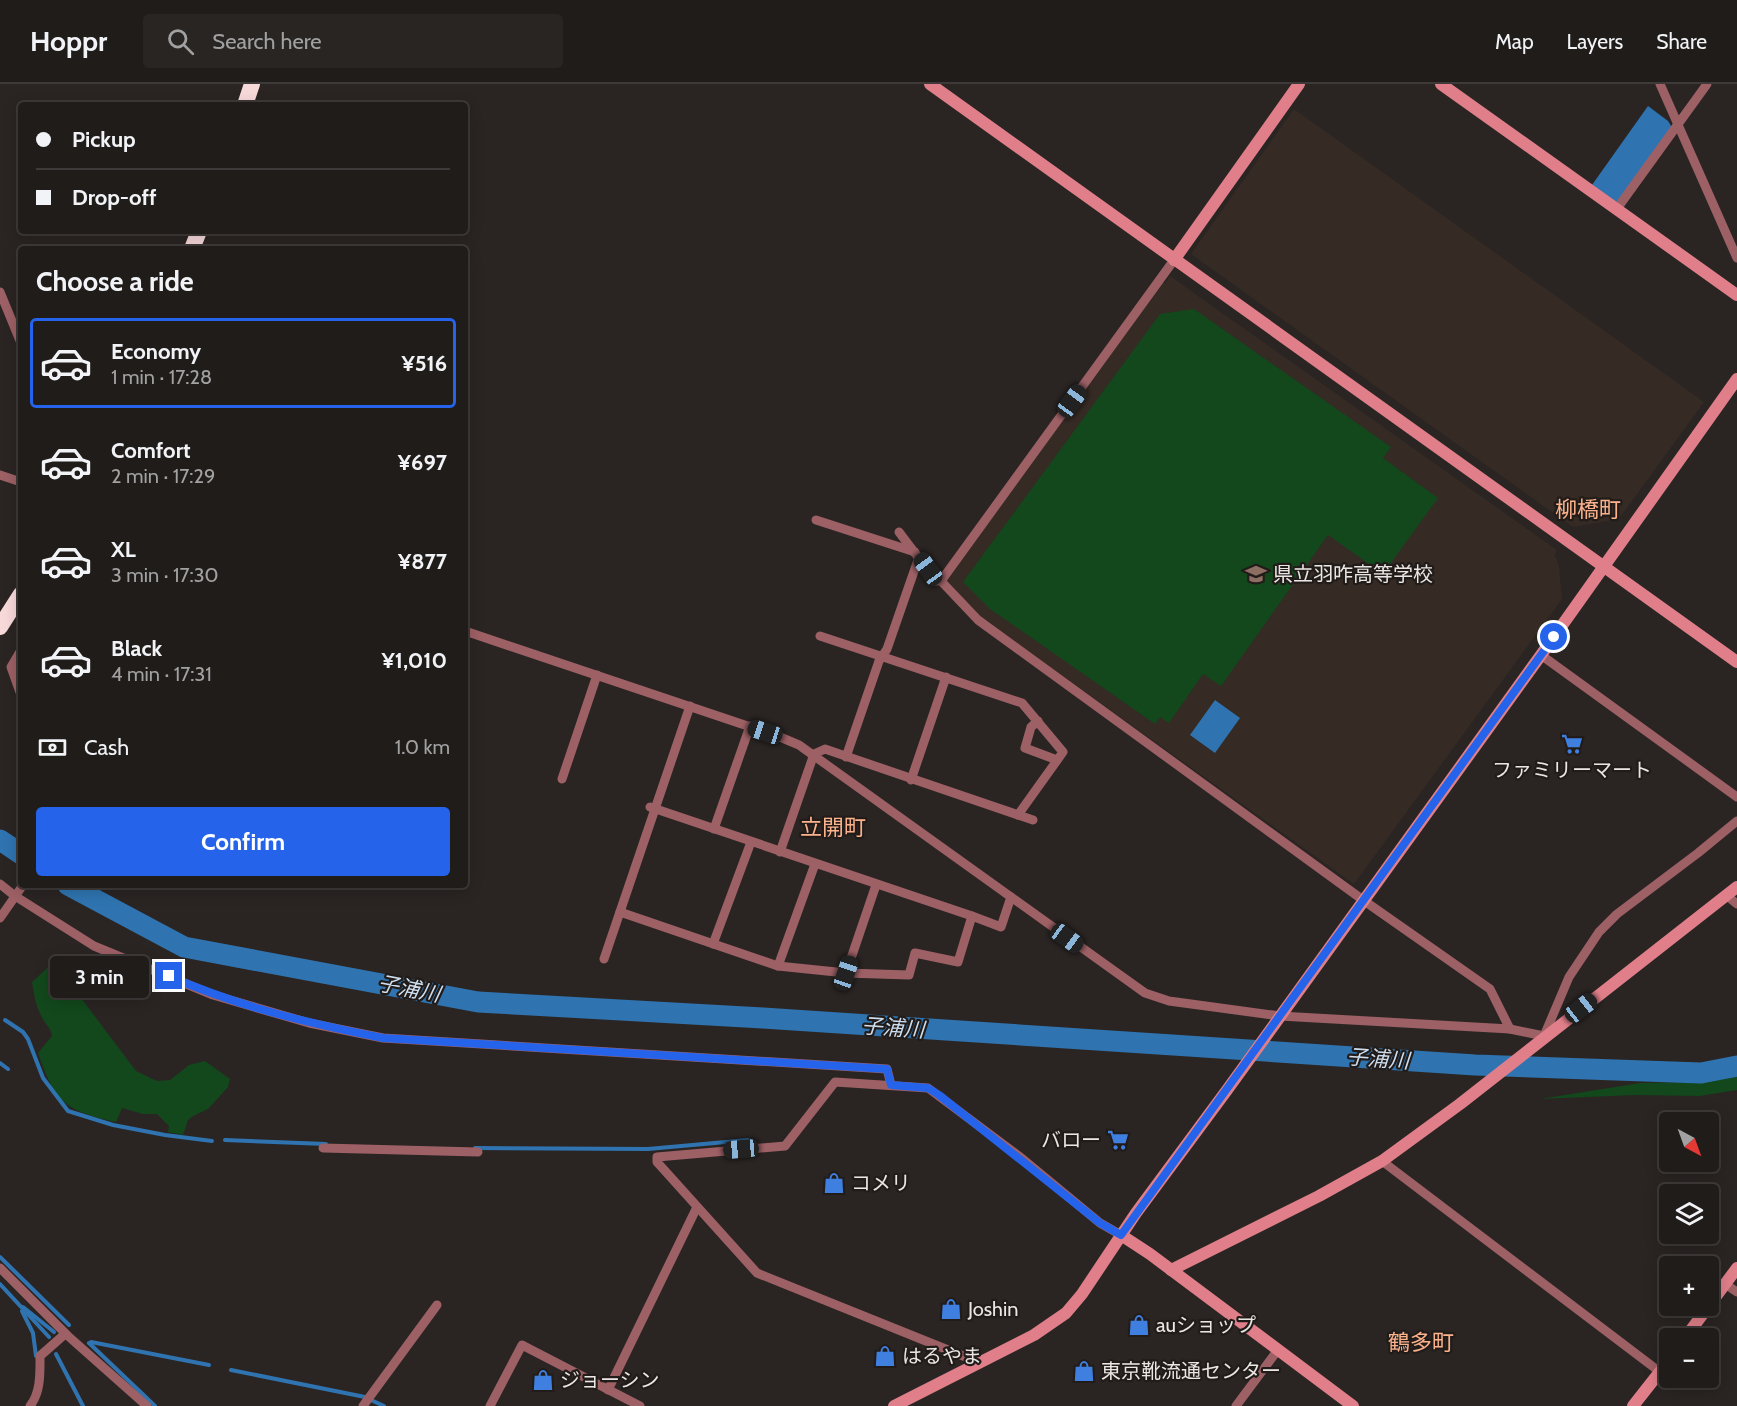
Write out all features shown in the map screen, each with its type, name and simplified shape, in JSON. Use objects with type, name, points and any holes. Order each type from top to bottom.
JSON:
[{"type":"highway","points":[[246,102],[252,84]]},
{"type":"highway","points":[[0,627],[18,599]]},
{"type":"street","points":[[930,84],[1737,662]]},
{"type":"street","points":[[941,581],[1299,84]]},
{"type":"street","points":[[1441,84],[1737,295]]},
{"type":"street","points":[[1660,84],[1737,258]]},
{"type":"street","points":[[1616,210],[1707,84]]},
{"type":"street","points":[[0,292],[18,336]]},
{"type":"street","points":[[894,1406],[1034,1335],[1066,1313],[1082,1294],[1121,1235],[1737,380]]},
{"type":"street","points":[[0,475],[18,481]]},
{"type":"street","points":[[816,520],[917,554]]},
{"type":"street","points":[[899,532],[936,581],[941,581],[978,620],[1363,900],[1490,989],[1510,1029]]},
{"type":"street","points":[[846,757],[879,662],[887,649],[917,554]]},
{"type":"street","points":[[468,632],[750,726],[799,745],[1145,993],[1169,1000],[1277,1020],[1510,1029],[1544,1036]]},
{"type":"street","points":[[820,636],[1022,704],[1063,752],[1018,815]]},
{"type":"street","points":[[18,655],[11,667],[18,687]]},
{"type":"street","points":[[1541,655],[1737,798]]},
{"type":"street","points":[[562,779],[597,675]]},
{"type":"street","points":[[911,780],[945,677]]},
{"type":"street","points":[[604,959],[652,808],[690,706]]},
{"type":"street","points":[[1038,721],[1031,728],[1024,748],[1057,760]]},
{"type":"street","points":[[714,829],[750,726]]},
{"type":"street","points":[[780,852],[814,754],[825,749],[1033,820]]},
{"type":"street","points":[[652,808],[1001,927],[1011,897]]},
{"type":"street","points":[[1544,1036],[1569,977],[1599,932],[1617,914],[1737,821]]},
{"type":"street","points":[[713,944],[751,842]]},
{"type":"street","points":[[778,966],[815,864]]},
{"type":"street","points":[[0,884],[19,891],[94,946],[213,995],[309,1023],[383,1038],[887,1069],[891,1085]]},
{"type":"street","points":[[846,973],[876,885]]},
{"type":"street","points":[[1171,1270],[1319,1196],[1382,1161],[1460,1104],[1737,887]]},
{"type":"street","points":[[0,918],[19,891]]},
{"type":"street","points":[[1726,895],[1737,904]]},
{"type":"street","points":[[620,912],[778,966],[846,973],[909,975],[915,953],[958,962],[972,916]]},
{"type":"street","points":[[975,1365],[968,1358],[757,1273],[657,1162],[657,1157],[785,1146],[835,1082],[928,1088],[1100,1223],[1171,1270],[1353,1406]]},
{"type":"street","points":[[323,1148],[478,1152]]},
{"type":"street","points":[[1382,1161],[1659,1371]]},
{"type":"street","points":[[608,1390],[698,1207]]},
{"type":"street","points":[[0,1268],[65,1334],[147,1406]]},
{"type":"street","points":[[1692,1328],[1737,1268]]},
{"type":"street","points":[[1725,1284],[1737,1292]]},
{"type":"street","points":[[363,1406],[437,1305]]},
{"type":"street","points":[[30,1406],[40,1379],[40,1356],[65,1334]]},
{"type":"street","points":[[490,1406],[522,1345],[640,1406]]},
{"type":"street","points":[[1236,1406],[1277,1351]]},
{"type":"street","points":[[1634,1406],[1659,1373]]},
{"type":"shaded area","points":[[1294,109],[1704,402],[1619,519],[1573,527],[1191,254]]},
{"type":"shaded area","name":"県立羽咋高等学校","points":[[1170,276],[1557,550],[1554,556],[1559,567],[1562,599],[1354,884],[979,616],[947,580],[1161,282],[1165,283]]},
{"type":"green space","points":[[1194,309],[1391,447],[1383,458],[1438,498],[1383,574],[1328,535],[1221,686],[1203,674],[1169,723],[1160,717],[1155,724],[990,609],[963,582],[1160,314]]},
{"type":"green space","points":[[54,962],[136,1071],[157,1081],[170,1080],[189,1065],[205,1061],[230,1079],[228,1087],[208,1109],[188,1120],[183,1135],[168,1132],[169,1126],[157,1114],[143,1114],[122,1108],[116,1122],[74,1109],[57,1094],[38,1053],[52,1036],[39,1010],[32,982]]},
{"type":"green space","points":[[1737,1072],[1737,1090],[1699,1096],[1635,1095],[1540,1099],[1640,1083],[1704,1082],[1711,1076]]},
{"type":"water","points":[[1648,106],[1668,121],[1673,129],[1623,199],[1616,202],[1592,185]]},
{"type":"water","points":[[1215,700],[1240,718],[1215,753],[1190,735]]},
{"type":"waterway","name":"子浦川","points":[[0,840],[18,852]]},
{"type":"waterway","name":"子浦川","points":[[74,888],[184,947],[478,1002],[763,1018],[1475,1065],[1701,1073],[1737,1066]]},
{"type":"waterway","points":[[5,1020],[23,1032],[28,1039],[43,1078],[68,1111],[113,1125],[212,1141]]},
{"type":"waterway","points":[[0,1063],[8,1069]]},
{"type":"waterway","points":[[225,1140],[326,1144]]},
{"type":"waterway","points":[[475,1148],[648,1149],[748,1140]]},
{"type":"waterway","points":[[0,1257],[69,1325]]},
{"type":"waterway","points":[[0,1284],[49,1337]]},
{"type":"waterway","points":[[23,1307],[54,1332]]},
{"type":"waterway","points":[[22,1311],[33,1333],[36,1356]]},
{"type":"waterway","points":[[91,1342],[209,1365]]},
{"type":"waterway","points":[[89,1343],[155,1406]]},
{"type":"waterway","points":[[56,1354],[83,1406]]},
{"type":"waterway","points":[[231,1370],[365,1397]]},
{"type":"waterway","points":[[371,1400],[384,1406]]},
{"type":"place","name":"県立羽咋高等学校","points":[[1256,574]]},
{"type":"place","name":"ファミリーマート","points":[[1572,744]]},
{"type":"place","name":"バロー","points":[[1118,1140]]},
{"type":"place","name":"コメリ","points":[[834,1183]]},
{"type":"place","name":"Joshin","points":[[951,1309]]},
{"type":"place","name":"auショップ","points":[[1139,1325]]},
{"type":"place","name":"はるやま","points":[[885,1356]]},
{"type":"place","name":"東京靴流通センター","points":[[1084,1371]]},
{"type":"place","name":"ジョーシン","points":[[543,1380]]},
{"type":"district","name":"柳橋町","points":[[1588,509]]},
{"type":"district","name":"立開町","points":[[833,827]]},
{"type":"district","name":"鶴多町","points":[[1421,1342]]},
{"type":"route","points":[[169,976],[213,995],[255,1008],[309,1023],[383,1038],[887,1069],[891,1085],[928,1088],[939,1095],[1100,1223],[1121,1235],[1554,637]]}]
